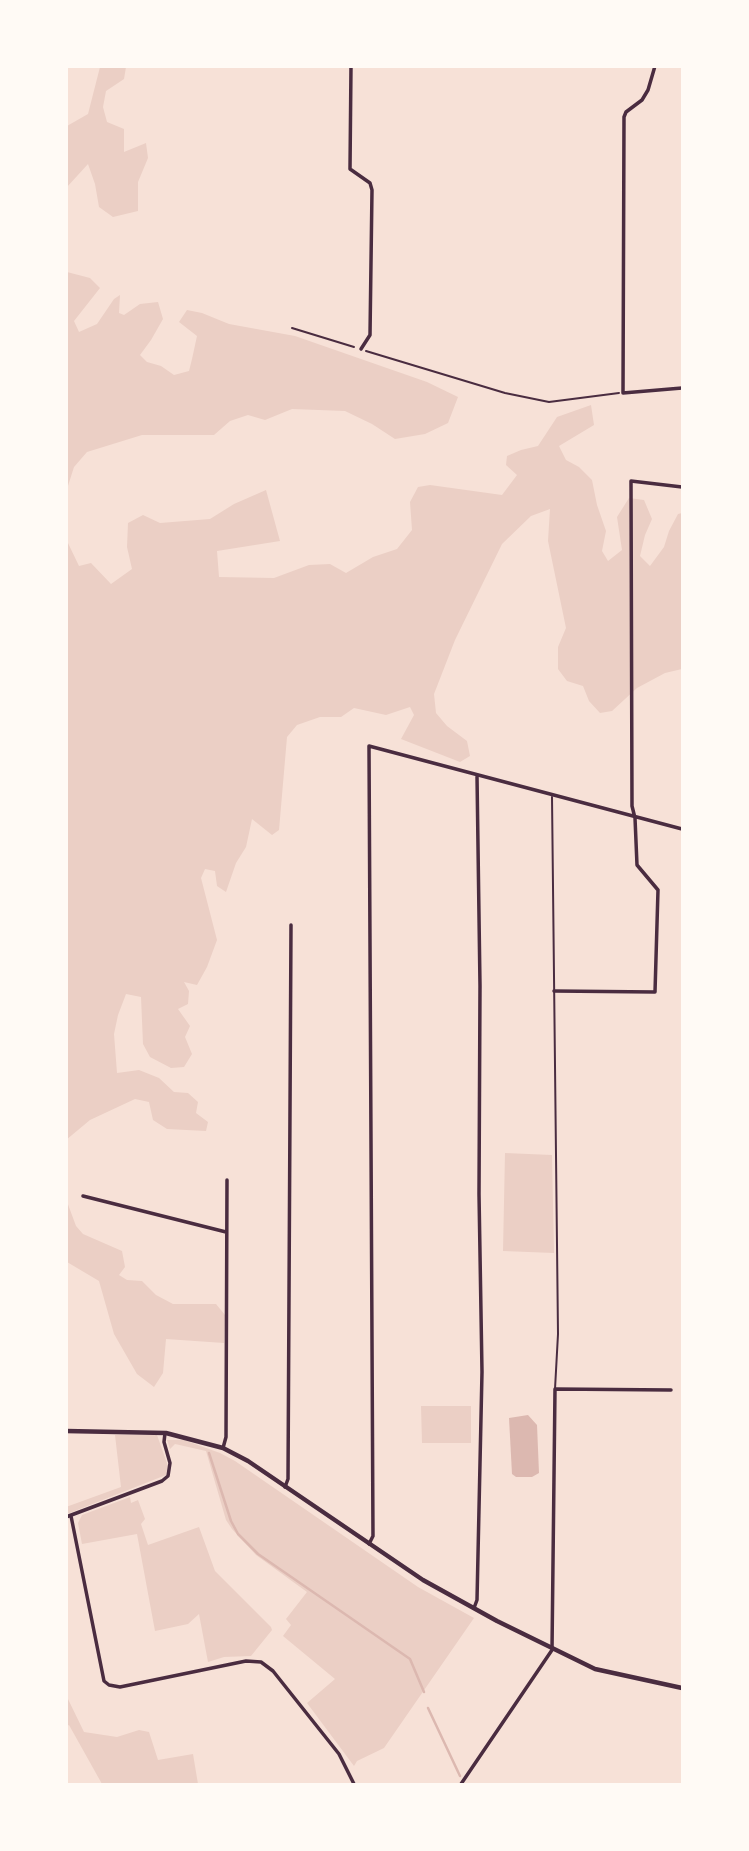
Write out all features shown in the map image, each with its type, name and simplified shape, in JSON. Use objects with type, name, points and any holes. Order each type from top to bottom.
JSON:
[{"type":"street","points":[[351,66],[350,169],[370,183],[372,190],[370,335],[361,349]]},
{"type":"street","points":[[655,66],[642,100],[626,112],[624,117],[623,393],[682,388]]},
{"type":"street","points":[[554,991],[655,992],[658,890],[637,864],[632,806],[631,481],[682,487]]},
{"type":"street","points":[[369,1544],[373,1536],[369,746],[682,829]]},
{"type":"street","points":[[474,1608],[477,1600],[482,1372],[478,776]]},
{"type":"street","points":[[285,1487],[289,1479],[291,925]]},
{"type":"street","points":[[223,1448],[226,1437],[227,1180]]},
{"type":"street","points":[[83,1196],[227,1233]]},
{"type":"street","points":[[461,1784],[552,1650],[555,1390],[671,1390]]},
{"type":"street","points":[[66,1431],[165,1433],[223,1448],[423,1580],[552,1650],[595,1669],[682,1688]]},
{"type":"street","points":[[165,1433],[164,1442],[170,1463],[168,1476],[162,1482],[69,1516],[104,1681],[120,1687],[246,1661],[261,1662],[273,1671],[339,1754],[354,1784]]},
{"type":"lane","points":[[552,796],[558,1334],[555,1390]]},
{"type":"path","points":[[292,328],[505,393],[549,402],[623,393]]},
{"type":"shaded area","points":[[100,67],[126,67],[124,79],[106,91],[103,107],[107,122],[124,129],[124,152],[146,143],[148,158],[138,182],[138,211],[113,217],[99,207],[88,164],[67,187],[67,126],[88,114]]},
{"type":"shaded area","points":[[67,272],[90,278],[100,288],[74,321],[79,332],[97,324],[114,299],[120,295],[119,313],[124,315],[140,304],[158,302],[163,319],[140,355],[147,362],[161,366],[174,375],[189,371],[197,336],[179,322],[187,310],[229,324],[295,336],[427,382],[458,397],[448,423],[425,434],[395,439],[345,411],[292,409],[265,420],[248,415],[230,421],[214,435],[142,435],[87,452],[74,467],[67,489]]},
{"type":"shaded area","points":[[591,405],[594,425],[559,446],[566,460],[579,467],[592,480],[606,531],[602,551],[608,561],[622,550],[617,517],[629,498],[644,500],[652,519],[640,556],[650,566],[664,547],[678,514],[682,513],[682,669],[665,673],[637,688],[612,711],[600,713],[589,701],[583,686],[567,681],[558,669],[558,647],[566,628],[548,541],[550,509],[531,516],[502,544],[455,640],[434,694],[436,713],[447,726],[467,741],[470,756],[460,762],[401,739],[414,715],[410,707],[386,715],[354,708],[341,717],[320,717],[297,725],[287,737],[279,830],[272,835],[252,819],[246,847],[236,863],[226,892],[217,886],[215,871],[205,869],[201,878],[217,940],[197,985],[184,982],[189,991],[188,1004],[178,1009],[190,1026],[185,1037],[192,1054],[184,1067],[171,1068],[150,1057],[143,1044],[141,997],[126,994],[114,1034],[117,1073],[139,1070],[159,1078],[174,1092],[188,1093],[198,1102],[196,1113],[208,1122],[206,1131],[167,1129],[153,1120],[149,1102],[135,1099],[90,1120],[66,1140],[66,532],[67,541],[79,566],[91,563],[111,584],[132,569],[127,547],[128,523],[143,515],[160,523],[210,519],[234,504],[266,490],[280,541],[217,551],[219,577],[274,578],[309,565],[330,564],[346,573],[373,557],[397,549],[412,530],[410,502],[418,487],[430,485],[502,495],[517,475],[506,465],[507,456],[538,446],[557,417]]},
{"type":"shaded area","points":[[505,1153],[552,1155],[554,1253],[503,1251]]},
{"type":"shaded area","points":[[66,1199],[76,1226],[83,1234],[122,1251],[125,1267],[119,1275],[127,1280],[142,1281],[156,1295],[173,1304],[216,1304],[225,1315],[224,1343],[166,1339],[163,1373],[154,1387],[137,1374],[114,1334],[99,1281],[67,1262]]},
{"type":"shaded area","points":[[421,1406],[471,1406],[471,1443],[422,1443]]},
{"type":"shaded area","points":[[528,1415],[537,1425],[539,1473],[532,1477],[516,1477],[512,1474],[509,1418]]},
{"type":"shaded area","points":[[115,1435],[157,1435],[168,1466],[166,1475],[67,1514],[66,1507],[121,1487]]},
{"type":"shaded area","points":[[167,1440],[184,1440],[235,1461],[418,1587],[474,1618],[384,1748],[357,1761],[354,1766],[307,1703],[335,1679],[283,1636],[291,1625],[286,1619],[307,1592],[256,1555],[232,1529],[226,1520],[206,1451],[175,1444],[170,1449]]},
{"type":"shaded area","points":[[130,1497],[131,1503],[138,1500],[145,1519],[141,1524],[148,1545],[199,1527],[215,1571],[271,1627],[272,1630],[251,1656],[224,1657],[208,1662],[199,1614],[188,1624],[155,1631],[137,1534],[82,1544],[78,1523],[82,1515]]},
{"type":"shaded area","points":[[67,1697],[84,1732],[117,1737],[139,1730],[149,1732],[158,1760],[193,1754],[198,1784],[102,1784],[69,1725],[67,1726]]},
{"type":"waterway","points":[[209,1453],[231,1521],[238,1534],[258,1554],[410,1659],[424,1692]]},
{"type":"waterway","points":[[428,1708],[460,1776]]}]
